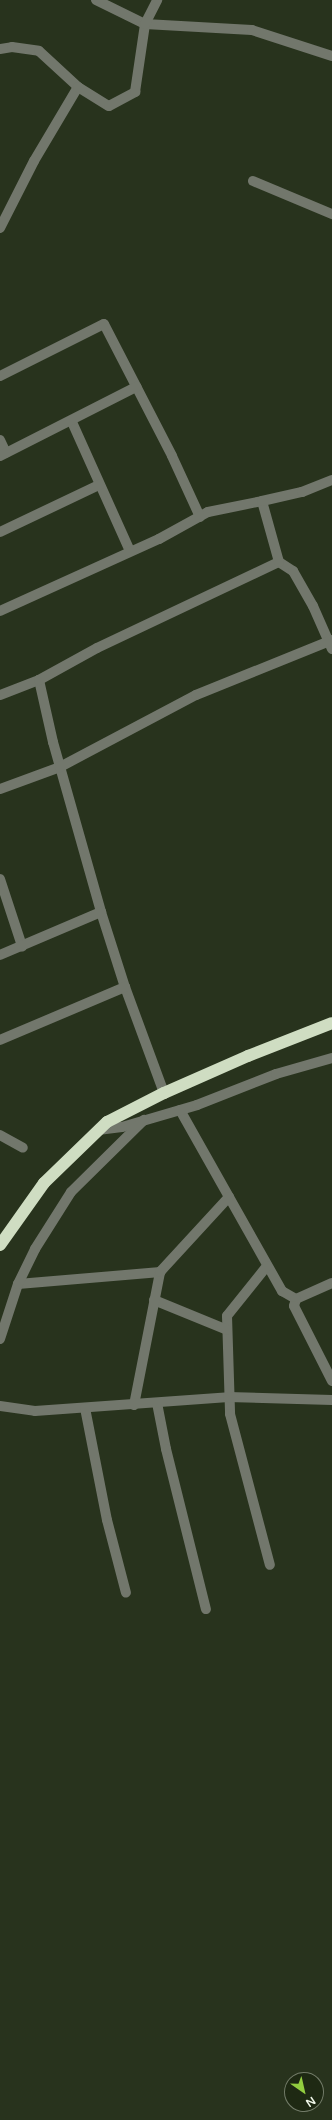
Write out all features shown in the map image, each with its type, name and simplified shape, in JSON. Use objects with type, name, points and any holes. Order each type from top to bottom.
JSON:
[{"type":"highway","points":[[0,1245],[44,1183],[107,1122],[164,1093],[248,1056],[332,1023]]},
{"type":"street","points":[[96,0],[145,24],[252,30],[332,56]]},
{"type":"street","points":[[0,50],[12,46],[39,51],[78,87],[109,106],[135,92],[145,24],[157,0]]},
{"type":"street","points":[[0,228],[34,161],[78,87]]},
{"type":"street","points":[[253,181],[332,214]]},
{"type":"street","points":[[0,376],[104,324],[200,517]]},
{"type":"street","points":[[0,440],[3,455],[72,422],[136,387]]},
{"type":"street","points":[[72,422],[130,552]]},
{"type":"street","points":[[0,611],[130,552],[219,508],[262,501],[302,492],[332,480]]},
{"type":"street","points":[[0,532],[99,485]]},
{"type":"street","points":[[0,789],[60,767],[196,694],[331,644],[313,606],[293,571],[279,562],[262,501]]},
{"type":"street","points":[[0,695],[39,680],[98,648],[279,562]]},
{"type":"street","points":[[39,680],[60,767],[101,912],[125,987],[164,1093]]},
{"type":"street","points":[[0,879],[22,946]]},
{"type":"street","points":[[0,955],[101,912]]},
{"type":"street","points":[[0,1040],[125,987]]},
{"type":"street","points":[[98,1130],[122,1127],[180,1110],[276,1074],[332,1058]]},
{"type":"street","points":[[180,1110],[282,1291],[296,1299]]},
{"type":"street","points":[[0,1338],[18,1284],[34,1249],[72,1192],[144,1120]]},
{"type":"street","points":[[0,1135],[24,1148]]},
{"type":"street","points":[[134,1405],[160,1272],[229,1197]]},
{"type":"street","points":[[268,1266],[227,1316],[227,1330],[228,1397],[230,1414],[270,1565]]},
{"type":"street","points":[[18,1284],[160,1272]]},
{"type":"street","points":[[296,1299],[332,1283]]},
{"type":"street","points":[[296,1299],[294,1306],[328,1365],[332,1381]]},
{"type":"street","points":[[154,1300],[227,1330]]},
{"type":"street","points":[[0,1406],[35,1411],[228,1397],[332,1400]]},
{"type":"street","points":[[157,1403],[166,1449],[206,1609]]},
{"type":"street","points":[[85,1408],[107,1520],[126,1593]]}]
